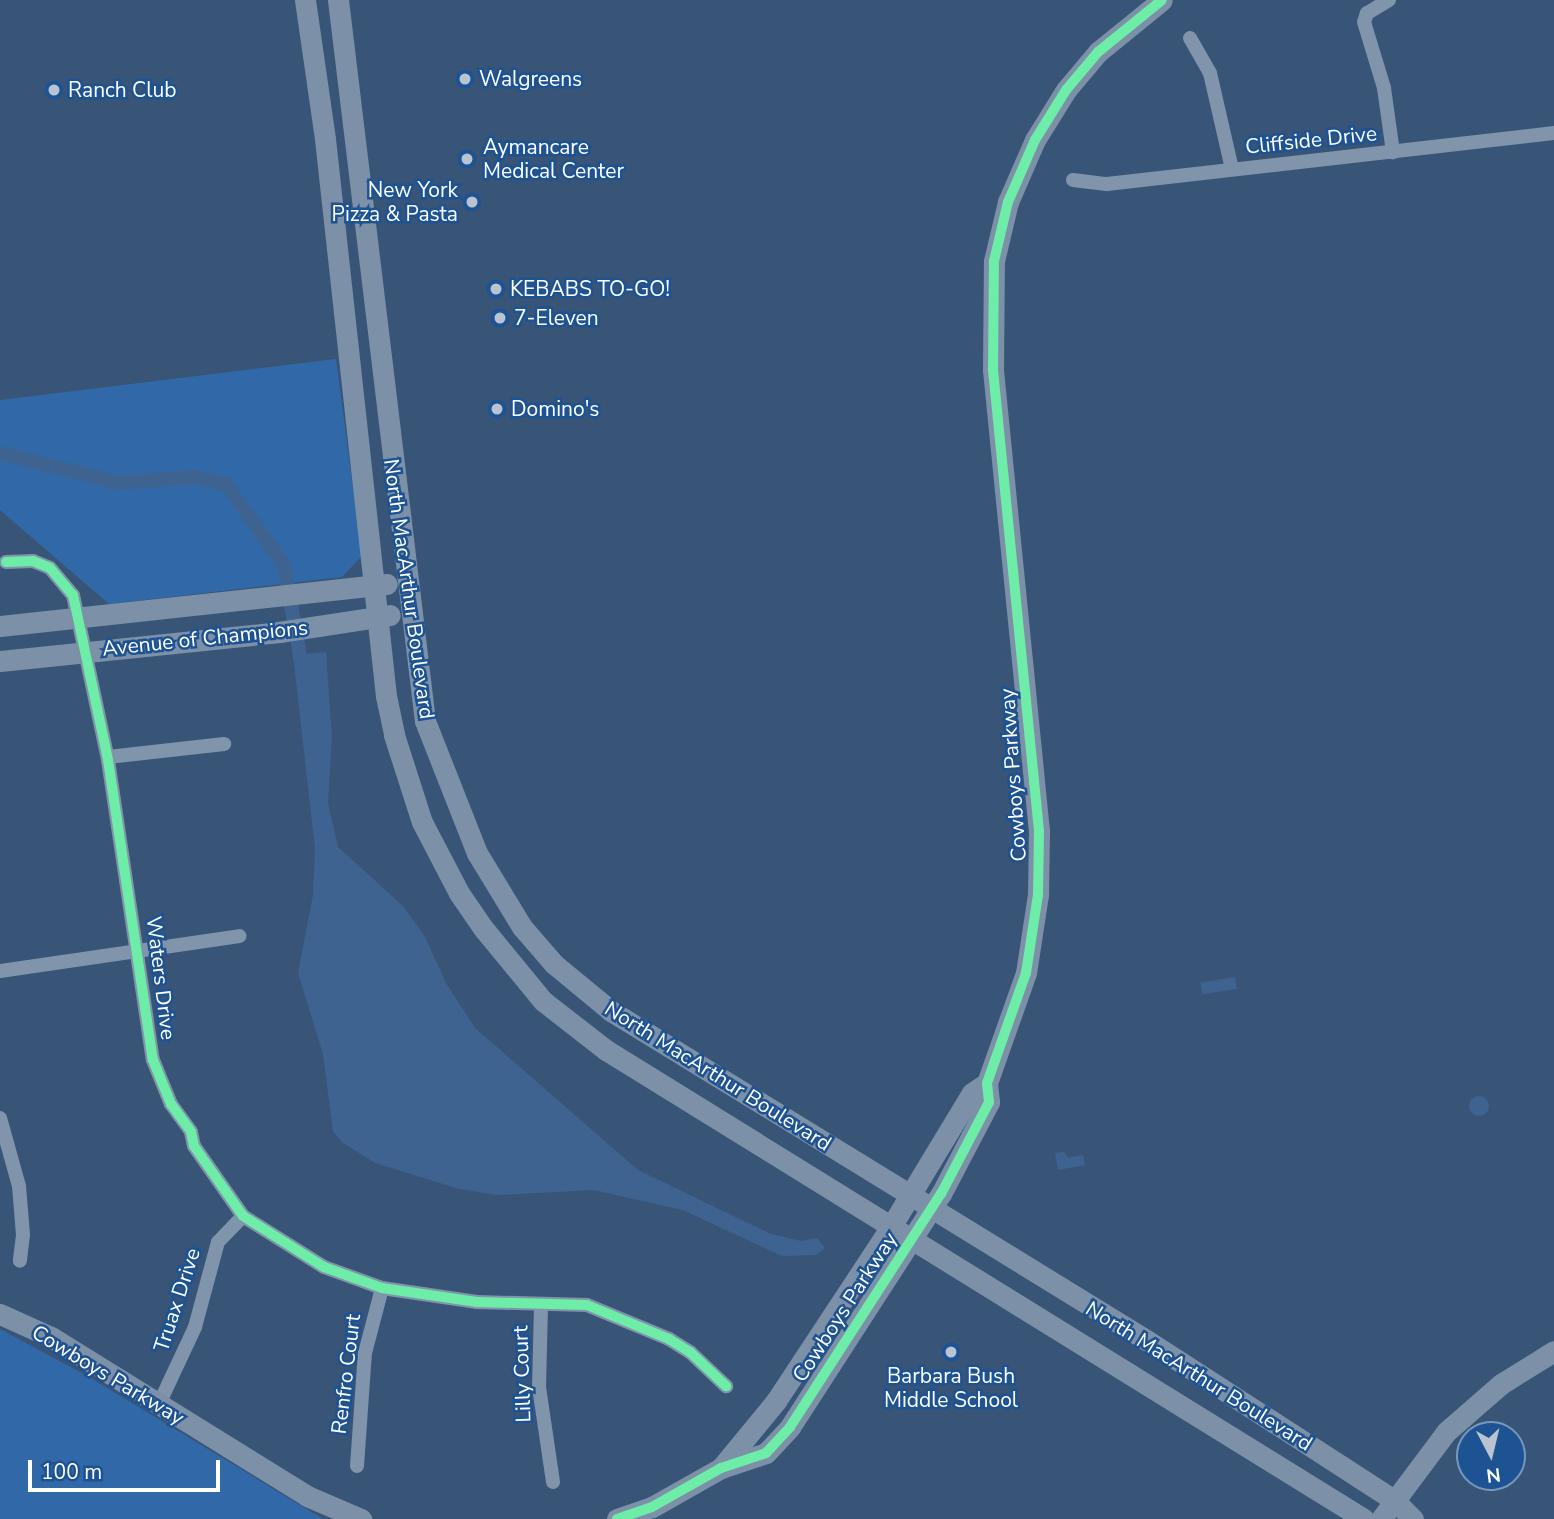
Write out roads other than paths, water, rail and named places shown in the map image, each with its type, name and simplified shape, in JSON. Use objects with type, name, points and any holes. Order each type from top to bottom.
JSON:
[{"type":"main road","name":"North MacArthur Boulevard","points":[[305,0],[394,735],[422,822],[459,893],[513,967],[543,1001],[606,1051],[892,1225],[1364,1519]]},
{"type":"main road","name":"North MacArthur Boulevard","points":[[338,0],[406,585],[425,721],[440,768],[477,853],[522,927],[554,964],[611,1012],[1148,1341],[1394,1500],[1413,1519]]},
{"type":"main road","name":"Cowboys Parkway","points":[[617,1519],[652,1507],[721,1468],[766,1453],[790,1427],[932,1209],[989,1102],[987,1083],[1026,974],[1038,895],[1040,831],[993,370],[994,261],[1009,202],[1035,140],[1066,90],[1098,52],[1162,0]]},
{"type":"main road","points":[[337,258],[368,254]]},
{"type":"main road","name":"Avenue of Champions","points":[[0,626],[376,584],[406,585]]},
{"type":"main road","name":"Avenue of Champions","points":[[0,661],[84,650],[279,632],[410,612]]},
{"type":"main road","name":"Cowboys Parkway","points":[[721,1468],[776,1401],[911,1196],[972,1093],[987,1083]]},
{"type":"main road","name":"Cowboys Parkway","points":[[0,1314],[51,1337],[307,1496],[361,1519]]},
{"type":"main road","points":[[1381,1519],[1446,1432],[1474,1405],[1554,1351]]},
{"type":"street","points":[[1389,0],[1367,13],[1364,22],[1384,88],[1393,152]]},
{"type":"street","points":[[1190,38],[1210,73],[1232,169]]},
{"type":"street","name":"Cliffside Drive","points":[[1073,180],[1107,184],[1554,133]]},
{"type":"street","name":"Waters Drive","points":[[6,562],[33,561],[50,568],[73,595],[108,757],[153,1060],[172,1104],[191,1132],[194,1146],[243,1216],[324,1267],[382,1288],[541,1306],[587,1305],[639,1324],[690,1352],[726,1386]]},
{"type":"street","points":[[108,757],[224,744]]},
{"type":"street","points":[[0,971],[239,936]]},
{"type":"street","points":[[0,1118],[19,1186],[23,1235],[20,1261]]},
{"type":"street","name":"Truax Drive","points":[[159,1404],[195,1327],[218,1242],[243,1216]]},
{"type":"street","name":"Renfro Court","points":[[357,1466],[365,1353],[382,1288]]},
{"type":"street","name":"Lilly Court","points":[[541,1306],[538,1388],[554,1482]]},
{"type":"waterway","points":[[0,453],[119,483],[195,477],[226,484],[284,565],[303,673]]},
{"type":"place","name":"Walgreens","points":[[465,79]]},
{"type":"place","name":"Ranch Club","points":[[54,90]]},
{"type":"place","name":"Aymancare Medical Center","points":[[467,159]]},
{"type":"place","name":"New York Pizza & Pasta","points":[[472,202]]},
{"type":"place","name":"KEBABS TO-GO!","points":[[496,289]]},
{"type":"place","name":"7-Eleven","points":[[500,318]]},
{"type":"place","name":"Domino's","points":[[497,409]]},
{"type":"place","name":"Barbara Bush Middle School","points":[[951,1352]]}]
